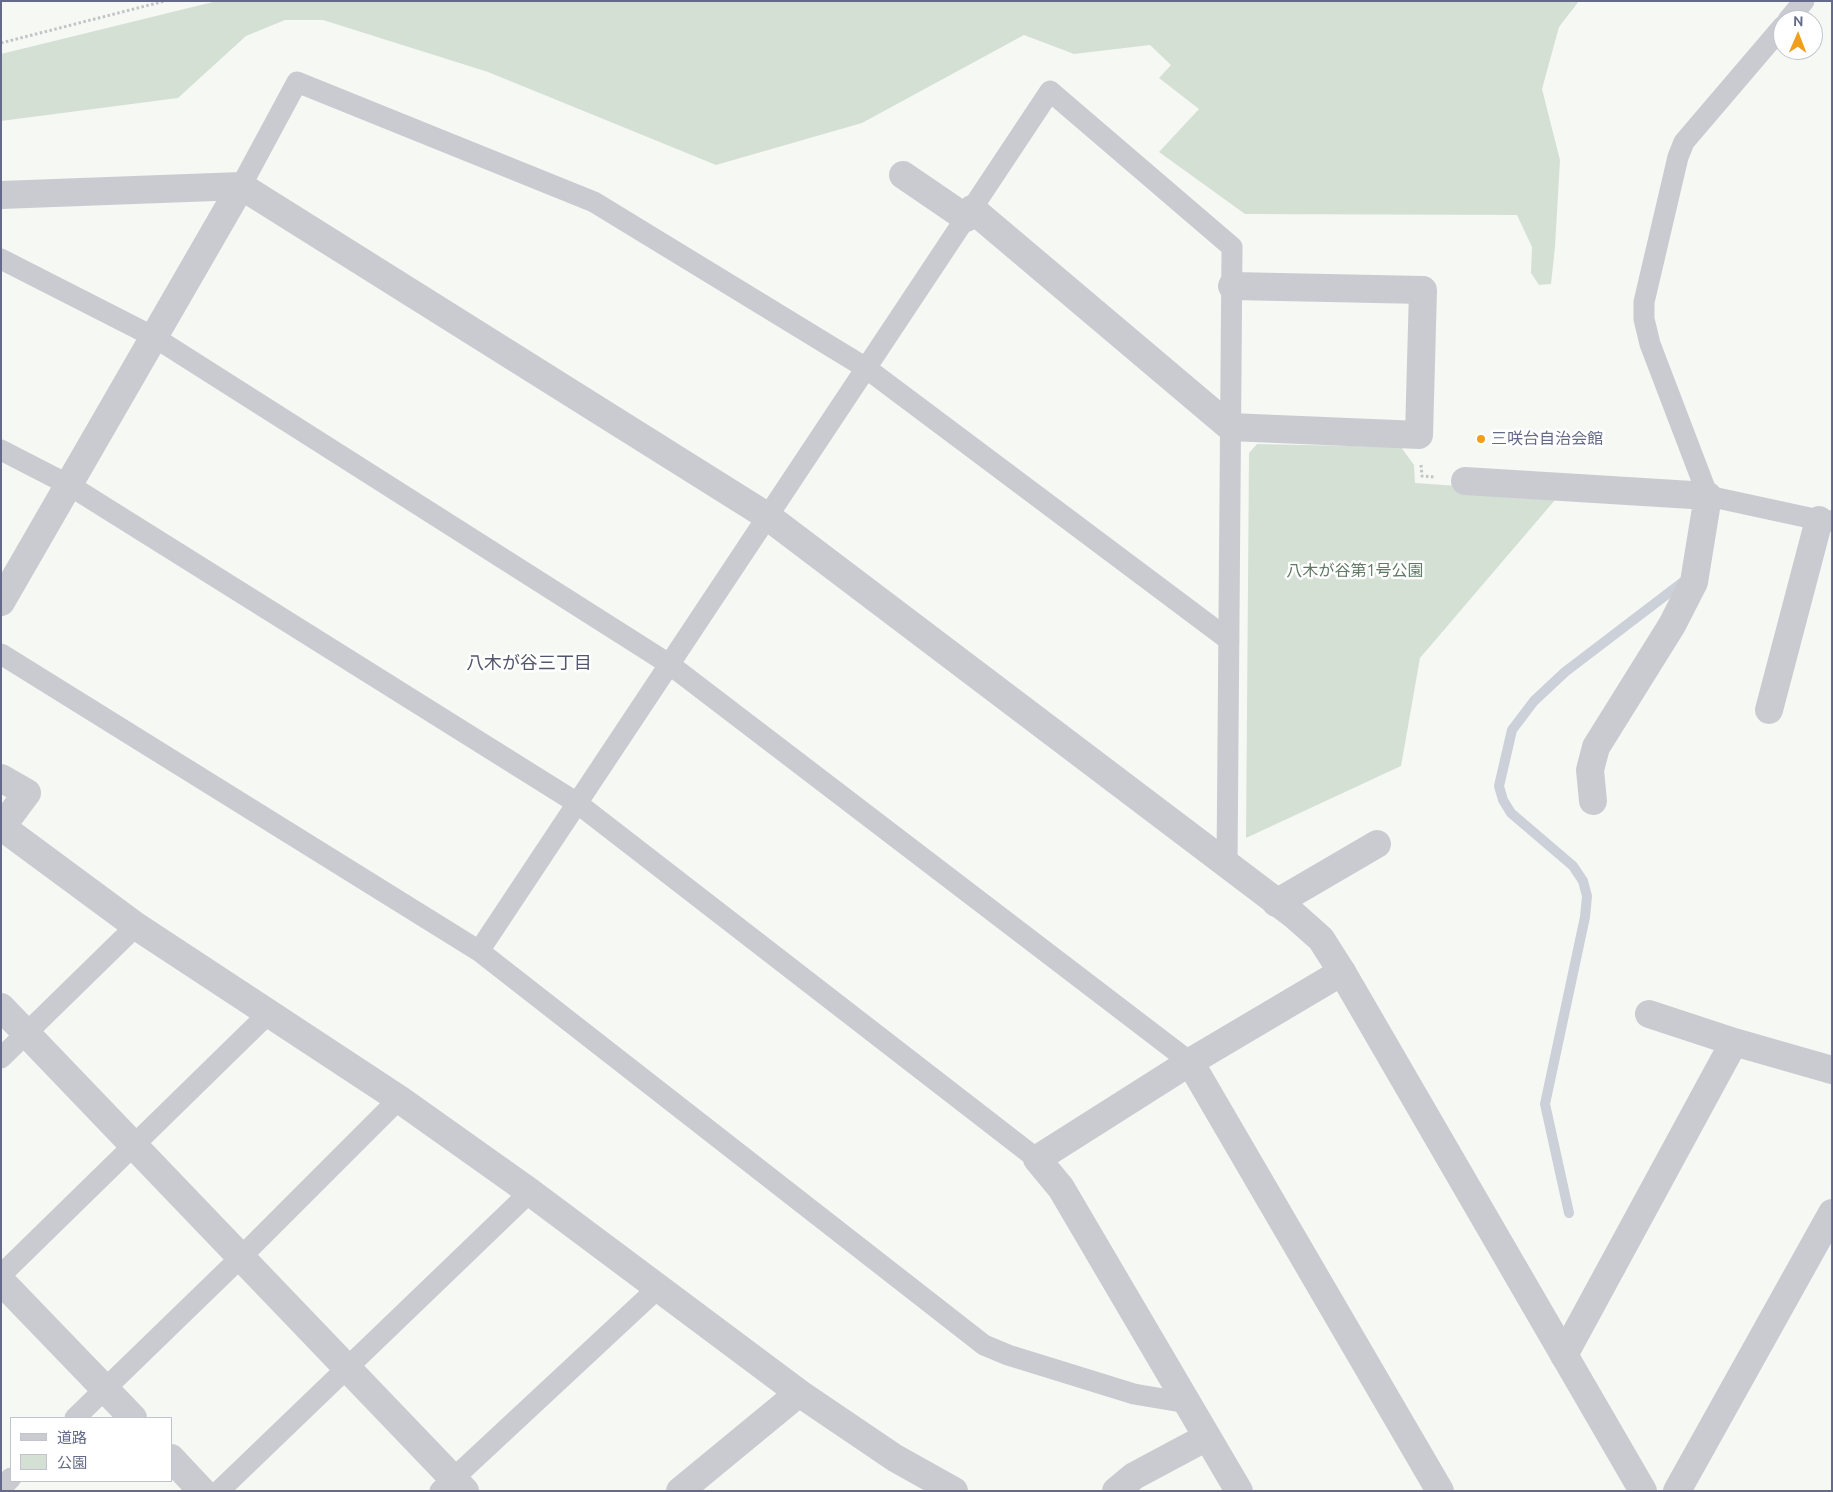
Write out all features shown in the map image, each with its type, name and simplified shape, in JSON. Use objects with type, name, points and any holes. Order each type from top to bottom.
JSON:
[{"type":"street","points":[[903,175],[969,213],[1230,427],[1419,435],[1423,290],[1232,286]]},
{"type":"street","points":[[1,602],[241,186]]},
{"type":"street","points":[[1,195],[241,186],[767,516],[1276,902],[1321,940],[1342,972],[1643,1491]]},
{"type":"street","points":[[1465,481],[1708,496],[1694,582],[1672,625],[1596,747],[1590,770],[1593,801]]},
{"type":"street","points":[[1770,710],[1825,520]]},
{"type":"street","points":[[1,778],[26,793],[2,827],[136,926],[399,1099],[530,1192],[799,1393],[895,1458],[954,1491]]},
{"type":"street","points":[[1276,902],[1377,844]]},
{"type":"street","points":[[1239,1491],[1061,1188],[1037,1159],[1190,1062],[1342,972]]},
{"type":"street","points":[[1,1007],[348,1368],[453,1487]]},
{"type":"street","points":[[1648,1014],[1734,1042],[1832,1070]]},
{"type":"street","points":[[1564,1355],[1734,1042]]},
{"type":"street","points":[[1190,1062],[1440,1491]]},
{"type":"street","points":[[1677,1491],[1832,1213]]},
{"type":"street","points":[[1,1281],[132,1417]]},
{"type":"street","points":[[680,1491],[710,1482],[799,1393]]},
{"type":"street","points":[[1116,1491],[1134,1476],[1207,1436]]},
{"type":"street","points":[[172,1459],[202,1491]]},
{"type":"lane","points":[[1773,38],[1684,142],[1678,157],[1644,302],[1644,319],[1650,344],[1708,496],[1825,520]]},
{"type":"lane","points":[[241,186],[297,82],[594,202],[866,368],[1229,640]]},
{"type":"lane","points":[[479,951],[1050,91],[1232,247],[1227,866]]},
{"type":"lane","points":[[1,259],[154,337],[669,664],[1190,1062]]},
{"type":"lane","points":[[1,450],[68,484],[577,803],[1037,1159]]},
{"type":"lane","points":[[1,654],[479,951],[984,1345],[1008,1355],[1134,1394],[1187,1403]]},
{"type":"lane","points":[[1,1058],[136,926]]},
{"type":"lane","points":[[1,1275],[269,1013]]},
{"type":"lane","points":[[76,1417],[106,1390],[399,1099]]},
{"type":"lane","points":[[219,1491],[530,1192]]},
{"type":"lane","points":[[453,1487],[658,1288]]},
{"type":"lane","points":[[1,1488],[10,1479]]},
{"type":"path","points":[[1,43],[165,1]]},
{"type":"path","points":[[1419,435],[1422,476],[1465,481]]},
{"type":"green space","points":[[217,1],[1579,1],[1559,27],[1542,89],[1560,160],[1551,284],[1539,285],[1531,273],[1532,247],[1517,215],[1245,214],[1159,152],[1199,109],[1159,78],[1171,65],[1150,45],[1074,54],[1024,35],[862,123],[716,165],[488,72],[323,20],[285,20],[246,36],[178,98],[1,121],[1,54]]},
{"type":"green space","name":"八木が谷第1号公園","points":[[1257,444],[1401,447],[1414,465],[1415,483],[1561,493],[1420,658],[1401,766],[1246,838],[1249,453]]},
{"type":"waterway","points":[[1569,1213],[1545,1104],[1585,917],[1587,896],[1583,881],[1573,866],[1511,813],[1503,800],[1499,786],[1512,730],[1534,701],[1565,672],[1683,582]]},
{"type":"place","name":"三咲台自治会館","points":[[1481,439]]},
{"type":"district","name":"八木が谷三丁目","points":[[529,663]]}]
